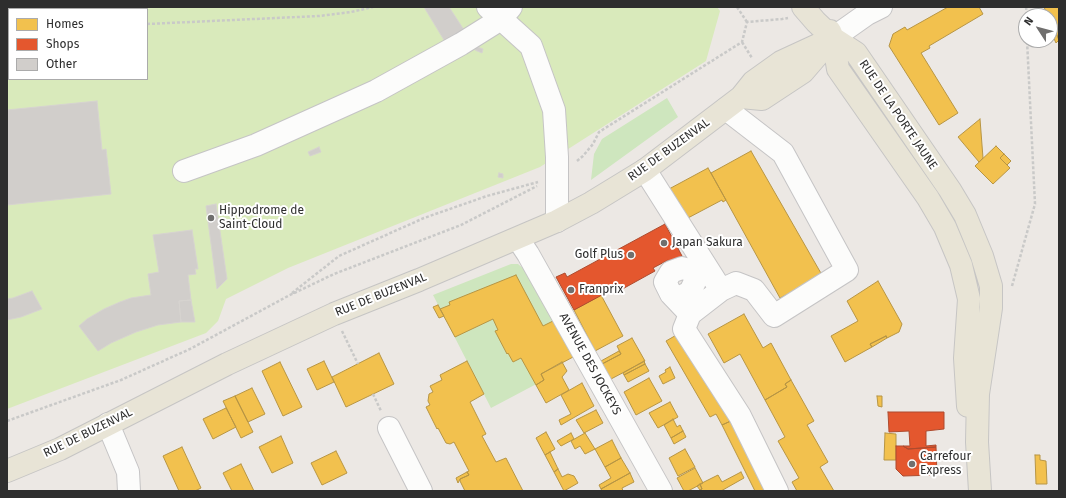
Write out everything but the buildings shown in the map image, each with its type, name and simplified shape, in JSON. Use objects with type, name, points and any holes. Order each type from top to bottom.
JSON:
[{"type":"main road","name":"RUE DE LA PORTE JAUNE","points":[[821,7],[833,38],[838,69],[928,198],[945,227],[961,265],[969,299],[965,358],[966,401],[977,442],[980,491]]},
{"type":"main road","points":[[798,12],[816,22],[833,38]]},
{"type":"main road","name":"RUE DE BUZENVAL","points":[[7,471],[60,449],[227,364],[334,314],[518,239],[557,221],[591,203],[644,170],[733,103],[753,82],[781,62],[833,38]]},
{"type":"street","name":"RUE DE BUZENVAL","points":[[833,38],[867,14],[881,7]]},
{"type":"street","points":[[184,171],[256,145],[376,91],[460,44],[500,11],[532,46],[554,110],[557,176],[557,221]]},
{"type":"street","points":[[686,305],[736,283],[754,290],[774,316],[847,270],[784,153],[735,117],[733,103]]},
{"type":"street","points":[[644,170],[695,265],[700,271],[690,292],[686,305],[684,329],[740,416],[778,491]]},
{"type":"street","name":"AVENUE DES JOCKEYS","points":[[518,239],[528,254],[661,491]]},
{"type":"street","points":[[695,265],[721,290]]},
{"type":"street","points":[[108,424],[128,472],[129,491]]},
{"type":"street","points":[[389,428],[421,491]]},
{"type":"path","points":[[148,24],[319,16],[352,12],[373,7]]},
{"type":"path","points":[[593,144],[600,132],[742,42],[747,22],[737,7]]},
{"type":"path","points":[[747,22],[782,19],[798,12]]},
{"type":"path","points":[[1010,292],[1035,204],[1028,48]]},
{"type":"path","points":[[288,296],[338,256],[424,218],[487,196],[557,176]]},
{"type":"path","points":[[7,421],[142,371],[190,349],[288,296],[334,274],[461,225],[557,176]]},
{"type":"path","points":[[334,314],[358,364]]},
{"type":"green space","name":"Hippodrome de Saint-Cloud","points":[[7,7],[717,7],[720,11],[706,61],[540,167],[288,268],[226,299],[218,321],[206,333],[7,409]]},
{"type":"green space","points":[[667,98],[678,117],[591,180],[594,154],[602,139]]},
{"type":"green space","points":[[511,264],[518,264],[524,269],[555,320],[541,374],[544,380],[491,408],[433,295]]},
{"type":"place","name":"Hippodrome de Saint-Cloud","points":[[211,218]]},
{"type":"place","name":"Japan Sakura","points":[[664,243]]},
{"type":"place","name":"Golf Plus","points":[[631,255]]},
{"type":"place","name":"Franprix","points":[[571,290]]},
{"type":"place","name":"Carrefour Express","points":[[912,464]]}]
